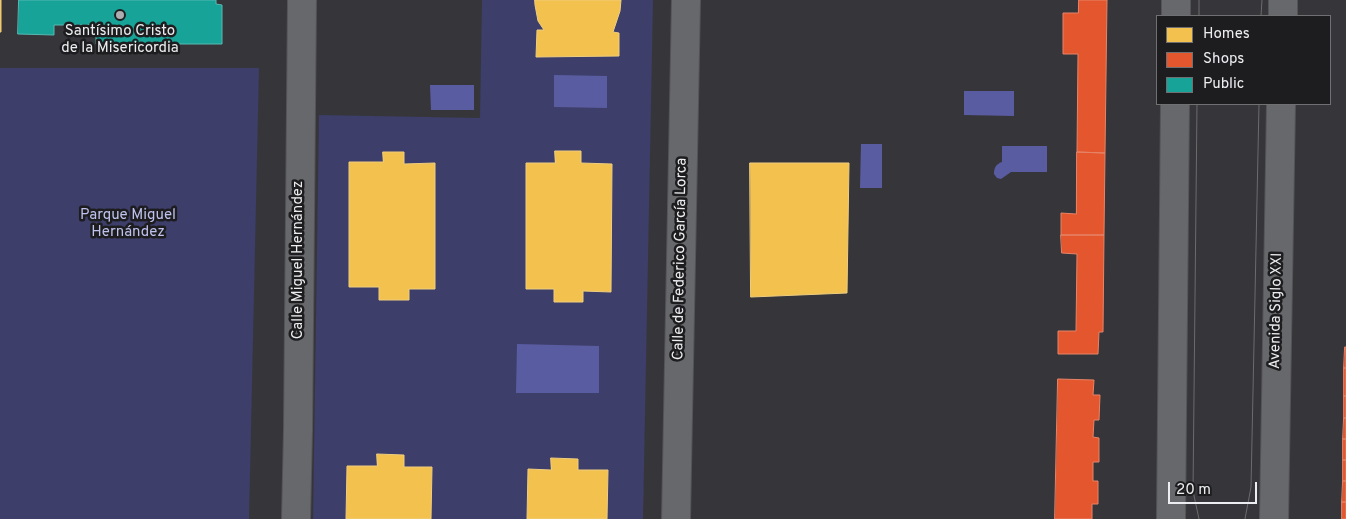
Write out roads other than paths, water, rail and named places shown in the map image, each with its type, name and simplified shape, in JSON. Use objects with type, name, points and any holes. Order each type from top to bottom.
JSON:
[{"type":"street","name":"Calle Miguel Hernández","points":[[296,519],[302,0]]},
{"type":"street","name":"Calle de Federico García Lorca","points":[[676,519],[686,0]]},
{"type":"street","points":[[1176,0],[1176,15]]},
{"type":"street","points":[[1283,0],[1283,15]]},
{"type":"street","points":[[1171,519],[1175,105]]},
{"type":"street","name":"Avenida Siglo XXI","points":[[1274,519],[1281,105]]},
{"type":"tram line","points":[[1199,0],[1199,15]]},
{"type":"tram line","points":[[1261,15],[1262,0]]},
{"type":"tram line","points":[[1197,105],[1193,491],[1199,519]]},
{"type":"tram line","points":[[1245,519],[1251,487],[1259,105]]},
{"type":"place","name":"Santísimo Cristo de la Misericordia","points":[[120,15]]},
{"type":"park label","name":"Parque Miguel Hernández","points":[[128,224]]}]
